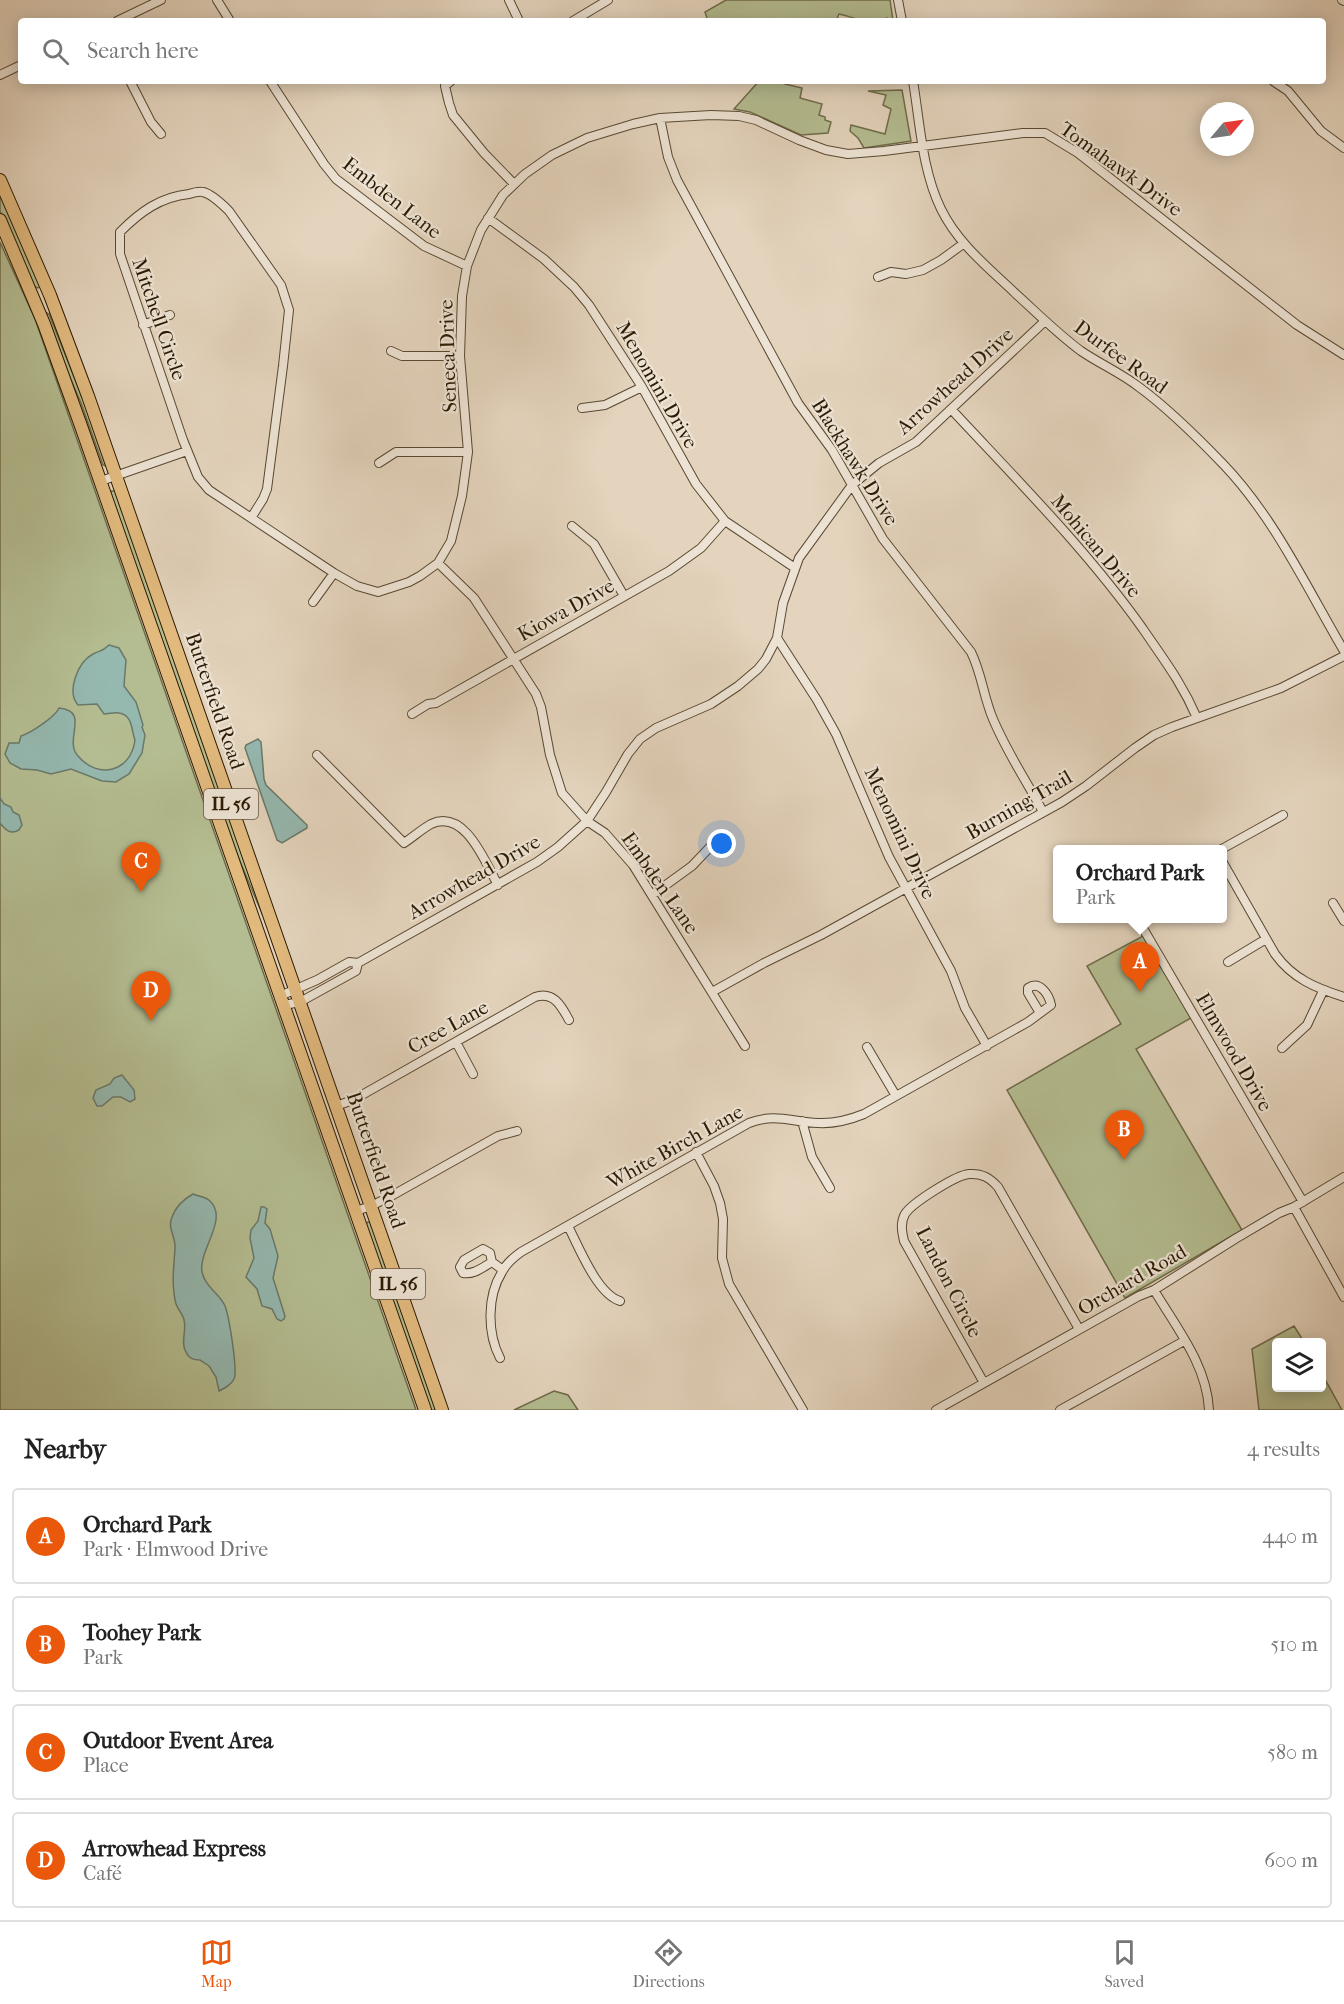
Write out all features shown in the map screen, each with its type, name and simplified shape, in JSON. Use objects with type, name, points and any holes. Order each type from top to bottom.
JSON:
[{"type":"main road","name":"Butterfield Road","points":[[0,180],[58,317],[116,476],[442,1410]]},
{"type":"main road","name":"Butterfield Road","points":[[0,220],[48,334],[101,481],[425,1410]]},
{"type":"street","points":[[123,18],[161,0]]},
{"type":"street","points":[[217,0],[228,18]]},
{"type":"street","points":[[509,0],[518,18]]},
{"type":"street","points":[[578,18],[608,0]]},
{"type":"street","points":[[898,0],[901,18]]},
{"type":"street","points":[[0,75],[18,66]]},
{"type":"street","points":[[132,84],[151,122],[161,134]]},
{"type":"street","name":"Embden Lane","points":[[272,84],[324,164],[336,178],[418,242],[435,253],[467,266]]},
{"type":"street","points":[[447,84],[445,86],[453,115],[484,153],[514,184]]},
{"type":"street","name":"Durfee Road","points":[[913,84],[933,190],[945,217],[963,244],[1045,321],[1083,352],[1122,374],[1142,389],[1228,470],[1268,522],[1344,651]]},
{"type":"street","points":[[1278,84],[1288,91],[1320,131],[1344,148]]},
{"type":"street","name":"Seneca Drive","points":[[251,518],[357,586],[378,591],[409,582],[438,563],[451,541],[457,519],[468,452],[460,356],[462,296],[467,266],[476,240],[503,195],[538,164],[571,146],[616,128],[660,118],[739,116]]},
{"type":"street","name":"Tomahawk Drive","points":[[739,116],[756,120],[826,150],[848,154],[1012,133],[1045,133],[1078,153],[1297,325],[1344,355]]},
{"type":"street","name":"Blackhawk Drive","points":[[660,118],[668,158],[677,180],[798,403],[827,442],[884,539],[971,652],[995,724],[1043,812]]},
{"type":"street","name":"Mitchell Circle","points":[[203,192],[220,202],[229,211],[281,285],[289,310],[267,489],[251,518],[209,490],[194,470],[187,451],[120,254],[120,232],[146,208],[168,197],[203,192]]},
{"type":"street","name":"Menomini Drive","points":[[489,218],[544,259],[574,287],[601,322],[642,387],[696,484],[725,522],[795,568]]},
{"type":"street","points":[[878,277],[891,272],[906,274],[923,270],[963,244]]},
{"type":"street","points":[[143,325],[170,315]]},
{"type":"street","name":"Arrowhead Drive","points":[[282,1000],[295,989],[349,962],[358,963],[498,885],[548,855],[586,822],[628,754],[640,740],[656,728],[711,704],[738,686],[762,664],[777,638],[783,603],[795,568],[806,547],[852,485],[879,463],[916,442],[1045,321]]},
{"type":"street","points":[[391,351],[402,356],[460,356]]},
{"type":"street","points":[[582,408],[605,405],[642,387]]},
{"type":"street","name":"Mohican Drive","points":[[951,409],[1105,578],[1179,680],[1197,718]]},
{"type":"street","points":[[101,481],[187,451]]},
{"type":"street","points":[[379,463],[396,452],[468,452]]},
{"type":"street","name":"Kiowa Drive","points":[[412,714],[428,704],[436,703],[669,571],[691,556],[725,522]]},
{"type":"street","points":[[572,526],[594,544],[624,596]]},
{"type":"street","name":"Embden Lane","points":[[438,563],[474,598],[514,658],[539,702],[547,742],[560,787],[566,799],[586,822],[605,833],[624,852],[745,1046]]},
{"type":"street","points":[[312,602],[334,573]]},
{"type":"street","name":"Menomini Drive","points":[[777,638],[836,734],[881,842],[951,971],[965,1008],[987,1046]]},
{"type":"street","name":"Burning Trail","points":[[712,992],[1043,812],[1086,786],[1146,740],[1172,727],[1281,688],[1344,656]]},
{"type":"street","points":[[317,755],[404,843],[436,823],[454,823],[466,831],[498,885]]},
{"type":"street","points":[[1227,845],[1283,815]]},
{"type":"street","points":[[652,895],[692,867],[711,846],[727,838]]},
{"type":"street","points":[[1227,870],[1279,960],[1305,983],[1344,997]]},
{"type":"street","points":[[1333,903],[1344,921]]},
{"type":"street","name":"Elmwood Drive","points":[[1140,923],[1303,1202]]},
{"type":"street","points":[[1228,962],[1266,939]]},
{"type":"street","name":"Arrowhead Drive","points":[[282,1000],[300,1002],[356,970],[358,963]]},
{"type":"street","name":"White Birch Lane","points":[[500,1358],[493,1339],[491,1312],[493,1293],[502,1270],[521,1252],[754,1121],[781,1117],[829,1123],[864,1113],[987,1046],[1028,1022],[1051,1005],[1038,985],[1033,985],[1028,988],[1028,993],[1040,1013]]},
{"type":"street","points":[[1282,1048],[1306,1025],[1323,990]]},
{"type":"street","name":"Cree Lane","points":[[336,1106],[353,1100],[541,995],[553,998],[569,1020]]},
{"type":"street","points":[[456,1042],[473,1074]]},
{"type":"street","points":[[867,1047],[896,1096]]},
{"type":"street","points":[[802,1121],[812,1157],[830,1188]]},
{"type":"street","points":[[356,1211],[371,1206],[498,1136],[517,1131]]},
{"type":"street","points":[[696,1152],[714,1186],[720,1203],[723,1219],[722,1258],[729,1284],[803,1410]]},
{"type":"street","name":"Landon Circle","points":[[984,1383],[904,1241],[902,1233],[902,1222],[911,1207],[956,1179],[979,1174],[987,1177],[998,1187],[1079,1329]]},
{"type":"street","name":"Orchard Road","points":[[936,1410],[1079,1329],[1154,1290],[1344,1176]]},
{"type":"street","points":[[1294,1208],[1344,1297]]},
{"type":"street","points":[[568,1226],[600,1284],[610,1296],[620,1300]]},
{"type":"street","points":[[492,1262],[502,1270]]},
{"type":"street","points":[[1154,1290],[1197,1363],[1204,1380],[1209,1410]]},
{"type":"street","points":[[1060,1410],[1184,1341]]},
{"type":"green space","points":[[726,0],[890,0],[893,18],[853,18],[839,14],[837,18],[707,18],[705,12]]},
{"type":"green space","points":[[756,84],[785,84],[802,88],[800,98],[822,104],[819,115],[831,122],[828,133],[801,135],[750,112],[734,109]]},
{"type":"green space","points":[[902,90],[911,141],[864,148],[850,131],[851,125],[885,134],[891,109],[883,105],[886,95],[868,91]]},
{"type":"green space","points":[[0,190],[41,286],[38,288],[33,286],[0,211]]},
{"type":"green space","points":[[0,242],[35,319],[416,1410],[0,1410]]},
{"type":"green space","points":[[45,312],[49,314],[98,437],[107,466],[103,465]]},
{"type":"green space","points":[[116,491],[266,923],[230,838],[110,492]]},
{"type":"green space","points":[[1145,935],[1191,1018],[1136,1049],[1242,1230],[1125,1298],[1007,1090],[1121,1024],[1087,966]]},
{"type":"green space","points":[[370,1222],[438,1410],[429,1410],[365,1225]]},
{"type":"green space","points":[[1294,1326],[1302,1338],[1272,1338]]},
{"type":"green space","points":[[1272,1338],[1272,1392],[1326,1392],[1326,1381],[1342,1410],[1259,1410],[1252,1349]]},
{"type":"green space","points":[[554,1391],[568,1395],[578,1410],[514,1410]]},
{"type":"water","points":[[109,645],[119,648],[126,660],[124,686],[136,702],[145,735],[142,753],[129,774],[116,782],[102,781],[71,769],[51,774],[21,769],[10,763],[5,754],[9,743],[19,743],[21,736],[43,724],[59,708],[68,710],[73,715],[75,720],[74,749],[86,764],[104,770],[112,769],[127,759],[135,740],[127,717],[117,713],[104,714],[97,704],[78,705],[73,692],[75,677],[83,663]]},
{"type":"water","points":[[258,739],[261,742],[266,785],[307,825],[307,828],[282,843],[277,840],[245,748],[246,745]]},
{"type":"water","points":[[0,798],[4,804],[19,815],[22,825],[19,830],[11,832],[0,823]]},
{"type":"water","points":[[122,1075],[134,1090],[135,1099],[130,1102],[121,1097],[113,1097],[102,1106],[97,1106],[93,1098],[96,1090]]},
{"type":"water","points":[[193,1194],[206,1198],[215,1208],[215,1226],[204,1255],[202,1272],[206,1282],[225,1306],[231,1331],[235,1366],[233,1381],[219,1391],[216,1377],[209,1366],[200,1360],[190,1358],[184,1348],[184,1320],[174,1297],[175,1244],[171,1221],[178,1206]]},
{"type":"water","points":[[261,1207],[267,1209],[265,1223],[270,1229],[278,1256],[273,1278],[285,1316],[281,1321],[277,1319],[272,1309],[262,1306],[257,1289],[246,1277],[254,1258],[250,1238],[251,1230],[258,1221]]},
{"type":"place","name":"Outdoor Event Area","points":[[141,892]]},
{"type":"place","name":"Orchard Park","points":[[1140,992]]},
{"type":"place","name":"Arrowhead Express","points":[[151,1021]]},
{"type":"place","name":"Toohey Park","points":[[1124,1160]]}]
